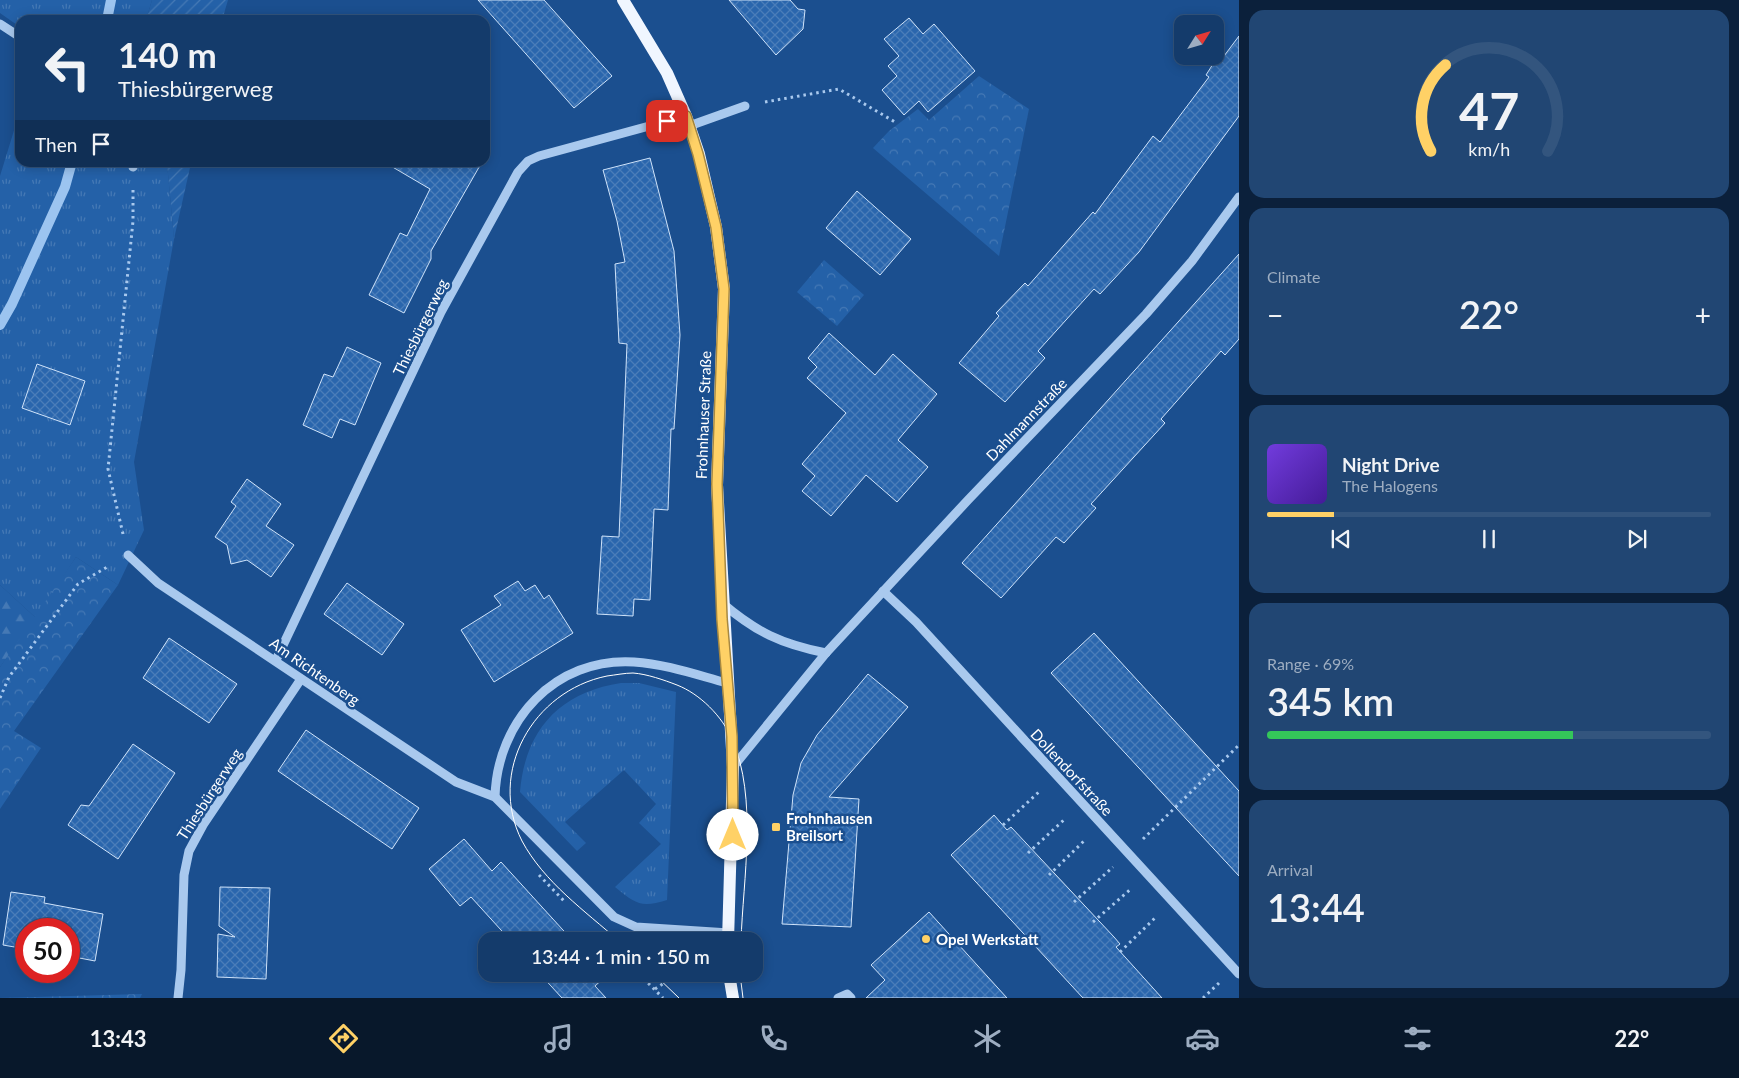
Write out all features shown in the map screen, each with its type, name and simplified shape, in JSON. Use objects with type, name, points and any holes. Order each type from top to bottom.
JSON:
[{"type":"main road","name":"Frohnhauser Straße","points":[[623,0],[667,73],[687,121],[698,154],[716,227],[724,289],[717,484],[722,602],[733,767],[729,932]]},
{"type":"main road","points":[[730,982],[733,998]]},
{"type":"street","points":[[0,24],[15,34]]},
{"type":"street","name":"Thiesbürgerweg","points":[[276,660],[442,312],[518,172],[528,161],[539,156],[745,106]]},
{"type":"street","name":"Dahlmannstraße","points":[[733,767],[826,653],[1146,314],[1192,261],[1239,197]]},
{"type":"street","name":"Am Richtenberg","points":[[128,555],[158,583],[276,660],[301,680],[456,782],[495,797],[614,917],[636,926],[687,932]]},
{"type":"street","name":"Dollendorfstraße","points":[[884,591],[916,622],[1239,974]]},
{"type":"street","points":[[722,602],[745,623],[765,634],[792,646],[826,653]]},
{"type":"street","points":[[495,797],[496,774],[511,733],[536,696],[566,676],[585,668],[604,664],[633,662],[654,665],[727,683]]},
{"type":"street","name":"Thiesbürgerweg","points":[[178,998],[181,970],[184,875],[188,851],[203,825],[301,680]]},
{"type":"street","points":[[838,998],[847,994],[851,998]]},
{"type":"path","points":[[745,106],[839,89],[895,122]]},
{"type":"path","points":[[0,698],[9,677],[78,584],[128,555],[108,469],[133,221],[132,167]]},
{"type":"path","points":[[1074,902],[1128,853],[1239,745]]},
{"type":"path","points":[[1003,825],[1057,776]]},
{"type":"path","points":[[1028,853],[1082,802]]},
{"type":"path","points":[[1049,875],[1102,824]]},
{"type":"path","points":[[1093,922],[1148,874]]},
{"type":"path","points":[[1120,952],[1172,901]]},
{"type":"path","points":[[648,982],[663,998]]},
{"type":"path","points":[[655,989],[664,982]]},
{"type":"green space","points":[[0,0],[152,0],[148,15],[15,15],[15,24],[0,13]]},
{"type":"green space","points":[[152,0],[228,0],[224,15],[148,15]]},
{"type":"green space","points":[[979,76],[1029,109],[999,256],[873,148],[889,131],[918,109],[929,120]]},
{"type":"green space","points":[[15,127],[15,167],[167,167],[174,239],[134,462],[144,530],[118,585],[76,557],[36,618],[0,585],[0,176]]},
{"type":"green space","points":[[167,167],[190,167],[174,239]]},
{"type":"green space","points":[[824,260],[864,295],[837,326],[797,292]]},
{"type":"green space","points":[[76,557],[118,585],[14,731],[41,748],[0,809],[0,667]]},
{"type":"green space","points":[[0,585],[36,618],[0,667]]},
{"type":"green space","points":[[621,683],[639,683],[676,692],[667,900],[651,904],[634,901],[615,887],[661,844],[639,823],[656,804],[624,770],[565,822],[586,843],[577,851],[520,792],[523,770],[529,750],[538,733],[550,718],[564,705],[580,695]]},
{"type":"green space","points":[[142,994],[140,998],[0,998]]},
{"type":"building","points":[[478,0],[544,0],[612,76],[574,108]]},
{"type":"building","points":[[729,0],[790,0],[798,9],[805,10],[803,29],[776,55]]},
{"type":"building","points":[[909,18],[923,34],[934,24],[975,71],[928,112],[919,101],[904,115],[882,90],[897,76],[888,66],[899,56],[884,39]]},
{"type":"building","points":[[1239,36],[1239,116],[1139,252],[1100,294],[1094,289],[1038,351],[1045,358],[1005,402],[959,363],[999,316],[996,313],[1025,283],[1028,286],[1093,212],[1095,214],[1153,136],[1160,142],[1209,77],[1206,75],[1212,65],[1224,65],[1224,56]]},
{"type":"building","points":[[650,158],[674,251],[680,335],[674,429],[671,429],[668,510],[654,509],[650,600],[634,599],[633,616],[597,614],[602,536],[619,537],[627,344],[619,343],[615,264],[625,262],[617,221],[603,170]]},
{"type":"building","points":[[393,167],[479,167],[431,251],[431,259],[404,313],[369,295],[400,233],[407,236],[430,189]]},
{"type":"building","points":[[857,191],[911,239],[880,275],[826,228]]},
{"type":"building","points":[[1239,254],[1239,339],[1225,355],[1221,351],[1161,419],[1165,423],[1091,504],[1096,508],[1064,543],[1056,537],[1001,598],[962,563]]},
{"type":"building","points":[[829,333],[875,375],[893,354],[937,394],[898,440],[928,467],[897,502],[866,475],[831,516],[802,491],[815,476],[802,464],[846,413],[807,378],[817,367],[808,358]]},
{"type":"building","points":[[347,347],[381,363],[355,425],[340,419],[332,438],[303,425],[324,374],[333,377]]},
{"type":"building","points":[[37,364],[85,381],[70,425],[22,408]]},
{"type":"building","points":[[247,479],[281,504],[266,526],[294,545],[271,577],[247,560],[231,564],[227,545],[215,537],[236,506],[231,502]]},
{"type":"building","points":[[518,581],[525,591],[535,585],[544,599],[549,595],[573,633],[494,682],[461,630],[501,605],[494,596]]},
{"type":"building","points":[[347,583],[404,624],[382,655],[324,614]]},
{"type":"building","points":[[1094,633],[1239,791],[1239,876],[1051,673]]},
{"type":"building","points":[[169,638],[237,684],[209,723],[143,678]]},
{"type":"building","points":[[868,674],[908,707],[829,797],[859,799],[851,927],[782,924],[793,795],[801,763],[817,735]]},
{"type":"building","points":[[306,730],[419,808],[392,849],[278,771]]},
{"type":"building","points":[[133,744],[175,773],[118,859],[68,825],[81,805],[89,806]]},
{"type":"building","points":[[994,815],[1007,830],[1011,827],[1114,937],[1120,944],[1116,947],[1162,998],[1083,998],[951,855]]},
{"type":"building","points":[[464,839],[492,871],[501,862],[565,932],[503,932],[471,897],[460,906],[429,869]]},
{"type":"building","points":[[220,887],[270,888],[266,979],[217,977],[218,934],[235,937],[219,926]]},
{"type":"building","points":[[11,892],[45,897],[44,903],[103,914],[95,961],[80,958],[80,918],[15,918],[15,947],[3,945]]},
{"type":"building","name":"Opel Werkstatt","points":[[929,912],[1007,998],[866,998],[885,980],[871,965]]},
{"type":"building","points":[[547,982],[599,982],[595,986],[606,998],[562,998]]},
{"type":"waterway","points":[[108,15],[111,0]]},
{"type":"waterway","points":[[0,325],[12,304],[65,187],[71,167]]},
{"type":"tram line","points":[[609,932],[553,883],[531,856],[522,841],[513,815],[510,788],[514,762],[524,738],[538,717],[558,698],[581,685],[607,676],[633,673],[667,681],[694,694],[716,714],[732,739],[740,762],[747,812],[742,932]]},
{"type":"tram line","points":[[662,982],[679,998]]},
{"type":"tram line","points":[[741,982],[743,998]]},
{"type":"place","name":"Frohnhausen Breilsort","points":[[776,827]]},
{"type":"place","name":"Opel Werkstatt","points":[[926,939]]},
{"type":"route","points":[[667,121],[686,116],[698,154],[716,227],[724,289],[717,484],[724,653],[728,717],[732,737],[733,835]]}]
